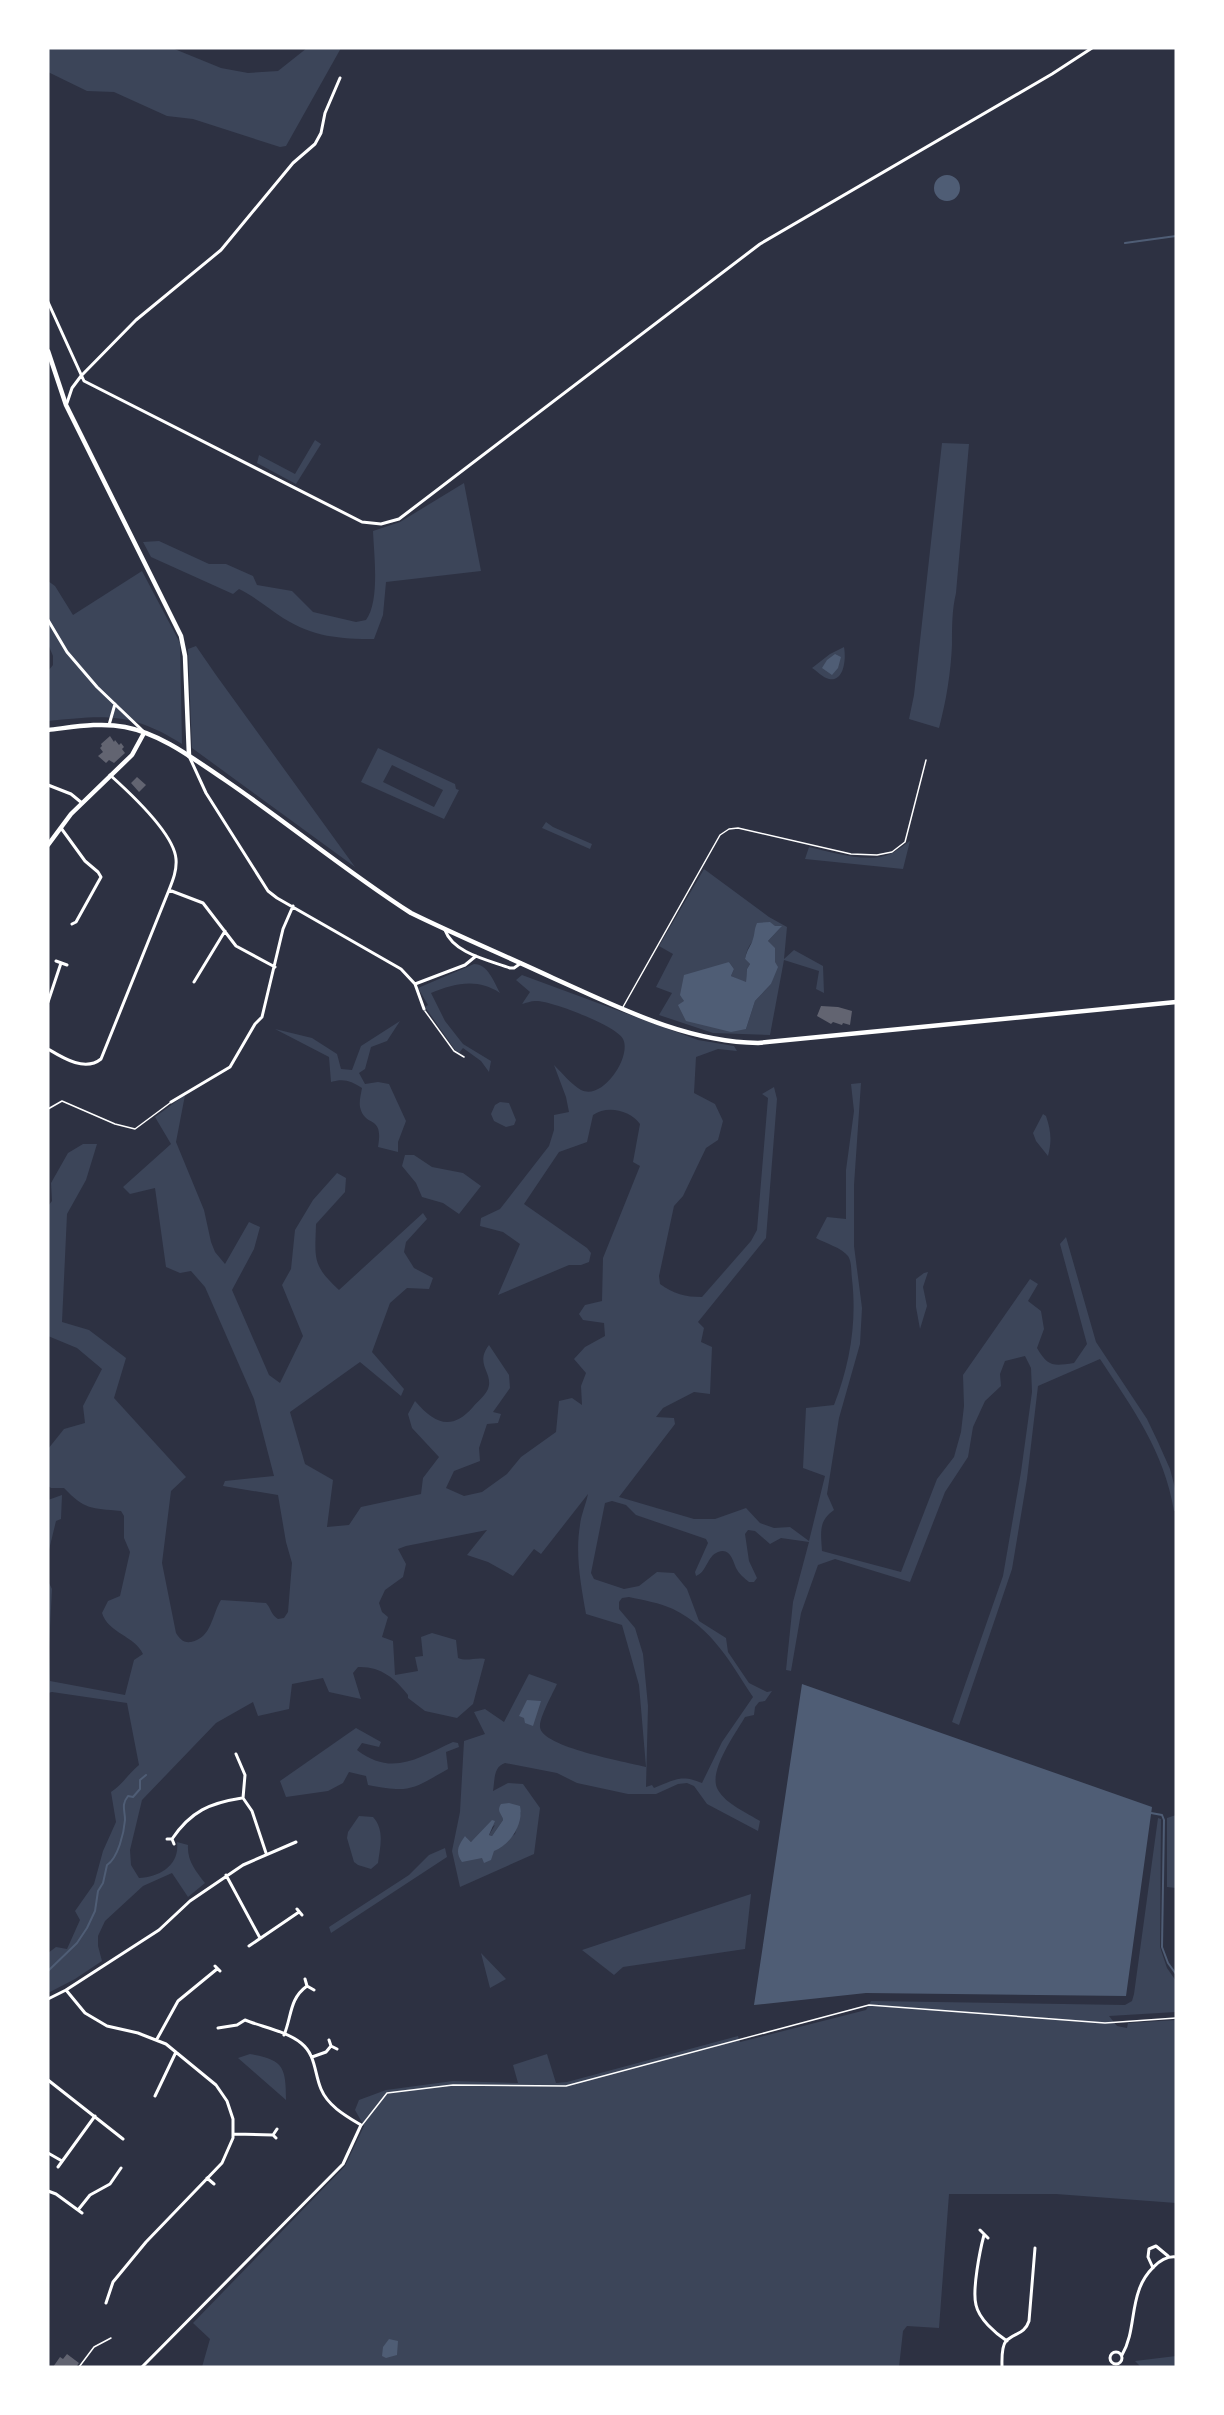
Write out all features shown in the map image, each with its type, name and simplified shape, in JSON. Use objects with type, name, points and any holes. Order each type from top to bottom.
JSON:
[{"type":"main road","points":[[48,351],[66,405],[181,636],[185,656],[189,756]]},
{"type":"main road","points":[[48,730],[109,725],[144,733],[189,756],[248,796],[380,894],[411,913],[622,1009],[699,1037],[758,1043],[1176,1002]]},
{"type":"main road","points":[[48,845],[82,803],[132,755],[144,733]]},
{"type":"street","points":[[48,302],[84,381],[362,522],[381,524],[399,519],[760,244],[1052,74],[1092,48]]},
{"type":"street","points":[[66,405],[72,388],[81,376],[136,320],[221,250],[292,163],[315,144],[340,78]]},
{"type":"street","points":[[48,620],[67,652],[144,733]]},
{"type":"street","points":[[109,725],[115,704]]},
{"type":"street","points":[[189,756],[206,793],[263,885],[277,898],[401,969],[415,984],[424,1009]]},
{"type":"street","points":[[48,1049],[82,1065],[90,1065],[100,1059],[176,869],[175,852],[143,804],[110,776]]},
{"type":"street","points":[[48,785],[71,794],[82,803]]},
{"type":"street","points":[[61,828],[85,861],[101,877],[76,922],[72,924]]},
{"type":"street","points":[[169,891],[203,903],[241,950],[275,967]]},
{"type":"street","points":[[171,1102],[230,1067],[255,1024],[264,1014],[283,929],[293,906]]},
{"type":"street","points":[[445,930],[451,942],[476,956],[510,968],[521,963]]},
{"type":"street","points":[[195,982],[225,931]]},
{"type":"street","points":[[415,984],[465,965],[476,956]]},
{"type":"street","points":[[56,962],[67,965]]},
{"type":"street","points":[[48,1002],[61,963]]},
{"type":"street","points":[[235,1753],[245,1775],[243,1798],[256,1820],[266,1854]]},
{"type":"street","points":[[174,1844],[169,1839],[201,1809],[243,1798]]},
{"type":"street","points":[[48,1999],[66,1990],[159,1930],[190,1902],[226,1875],[266,1854],[296,1842]]},
{"type":"street","points":[[226,1875],[260,1938]]},
{"type":"street","points":[[249,1946],[299,1912]]},
{"type":"street","points":[[157,2039],[178,2001],[218,1969]]},
{"type":"street","points":[[305,1979],[307,1986],[314,1990]]},
{"type":"street","points":[[284,2035],[289,2023],[292,2002],[307,1986]]},
{"type":"street","points":[[66,1990],[85,2013],[107,2026],[157,2039],[176,2052],[222,2092],[231,2109],[234,2134],[227,2155],[146,2242],[113,2282],[106,2303]]},
{"type":"street","points":[[142,2367],[343,2164],[361,2125],[337,2110],[327,2098],[321,2089],[312,2057],[300,2042],[245,2020],[237,2025],[218,2028]]},
{"type":"street","points":[[329,2040],[331,2046],[337,2049]]},
{"type":"street","points":[[312,2057],[326,2052],[331,2046]]},
{"type":"street","points":[[162,2094],[156,2094],[176,2052]]},
{"type":"street","points":[[48,2080],[120,2138]]},
{"type":"street","points":[[58,2167],[95,2116]]},
{"type":"street","points":[[234,2134],[275,2137],[278,2128]]},
{"type":"street","points":[[48,2153],[62,2162]]},
{"type":"street","points":[[78,2210],[90,2194],[110,2184],[121,2168]]},
{"type":"street","points":[[116,2176],[121,2180]]},
{"type":"street","points":[[207,2178],[214,2184]]},
{"type":"street","points":[[48,2191],[82,2213]]},
{"type":"street","points":[[980,2230],[988,2238]]},
{"type":"street","points":[[984,2235],[978,2258],[975,2304],[982,2317],[999,2336],[1007,2341]]},
{"type":"street","points":[[1153,2268],[1148,2257],[1149,2249],[1156,2247],[1168,2256],[1176,2257]]},
{"type":"street","points":[[1002,2367],[1004,2346],[1007,2341],[1024,2331],[1029,2321],[1035,2248]]},
{"type":"street","points":[[1122,2355],[1117,2352],[1111,2354],[1110,2360],[1115,2366],[1121,2362],[1128,2345],[1140,2286],[1153,2268],[1168,2256]]},
{"type":"street","points":[[107,2298],[114,2300]]},
{"type":"lane","points":[[622,1009],[720,835],[729,829],[738,828],[851,854],[877,855],[892,852],[905,842],[926,759]]},
{"type":"lane","points":[[424,1009],[453,1051],[464,1057]]},
{"type":"lane","points":[[48,1109],[62,1101],[115,1124],[135,1129],[171,1102]]},
{"type":"lane","points":[[361,2125],[373,2107],[387,2093],[453,2085],[566,2086],[869,2005],[1106,2023],[1176,2018]]},
{"type":"lane","points":[[79,2367],[94,2347],[111,2338]]},
{"type":"shaded area","points":[[48,48],[172,48],[221,68],[248,73],[278,71],[307,48],[341,48],[286,146],[280,147],[193,119],[167,116],[114,92],[87,91],[48,72]]},
{"type":"shaded area","points":[[947,175],[956,179],[960,188],[956,197],[947,201],[938,197],[934,188],[938,179]]},
{"type":"shaded area","points":[[315,440],[321,444],[296,484],[257,463],[259,455],[295,474]]},
{"type":"shaded area","points":[[942,443],[969,444],[953,612],[951,665],[939,728],[909,719],[914,695]]},
{"type":"shaded area","points":[[464,483],[481,571],[386,582],[383,615],[374,639],[327,636],[305,629],[283,618],[239,589],[233,594],[151,557],[143,542],[159,541],[209,564],[226,564],[253,576],[257,585],[292,591],[313,612],[356,622],[366,620],[373,601],[375,577],[373,531],[400,522]]},
{"type":"shaded area","points":[[142,571],[180,643],[182,744],[148,726],[118,718],[48,721],[48,671],[53,665],[53,656],[48,644],[48,581],[55,586],[73,615]]},
{"type":"shaded area","points":[[196,646],[355,867],[192,748],[188,649]]},
{"type":"shaded area","points":[[844,647],[843,668],[838,677],[829,679],[812,668],[830,654]]},
{"type":"shaded area","points":[[835,654],[841,657],[838,668],[832,675],[822,668]]},
{"type":"shaded area","points":[[378,748],[455,784],[456,789],[459,790],[444,819],[361,782]],"holes":[[[392,765],[443,790],[434,807],[383,782]]]},
{"type":"shaded area","points":[[546,822],[592,844],[590,849],[542,828]]},
{"type":"shaded area","points":[[910,841],[903,869],[805,859],[809,847],[871,858],[890,854]]},
{"type":"shaded area","points":[[704,869],[769,917],[787,927],[784,959],[794,950],[823,966],[824,993],[816,989],[819,971],[784,960],[770,1035],[713,1033],[659,1015],[672,993],[656,987],[673,954],[659,946]],"holes":[[[781,927],[768,941],[775,962],[771,984],[755,1001],[746,1029],[684,1001],[683,998],[729,962],[734,969],[731,976],[746,983],[747,969],[750,964],[745,959],[750,945],[757,937]]]},
{"type":"shaded area","points":[[770,922],[775,926],[782,926],[768,941],[775,948],[775,962],[778,967],[771,984],[755,1001],[746,1029],[731,1032],[686,1021],[678,1005],[684,1001],[680,995],[684,975],[729,962],[734,969],[731,976],[746,982],[747,969],[750,964],[745,959],[757,923]]},
{"type":"shaded area","points":[[474,964],[487,970],[500,993],[483,985],[466,984],[431,993],[445,1021],[463,1044],[491,1061],[489,1072],[481,1061],[463,1048],[459,1053],[455,1050],[425,1007],[428,1005],[418,988]]},
{"type":"shaded area","points":[[522,975],[698,1040],[734,1046],[737,1051],[718,1049],[696,1057],[694,1093],[715,1104],[723,1121],[718,1140],[706,1148],[683,1196],[674,1206],[659,1276],[660,1284],[675,1293],[702,1297],[751,1241],[757,1230],[768,1098],[762,1094],[774,1087],[777,1099],[766,1238],[698,1322],[704,1328],[701,1342],[712,1347],[710,1394],[694,1392],[663,1408],[656,1417],[674,1418],[675,1424],[619,1497],[694,1519],[715,1519],[746,1508],[760,1523],[774,1528],[790,1527],[809,1541],[825,1476],[803,1468],[806,1408],[834,1405],[848,1358],[854,1311],[849,1258],[842,1251],[816,1238],[827,1217],[846,1219],[846,1170],[854,1111],[851,1084],[861,1083],[854,1185],[854,1246],[862,1308],[860,1344],[839,1418],[827,1494],[834,1510],[823,1523],[822,1551],[901,1572],[937,1479],[954,1457],[961,1432],[964,1406],[963,1375],[1030,1279],[1038,1284],[1028,1301],[1041,1311],[1044,1329],[1037,1348],[1044,1359],[1052,1364],[1074,1363],[1087,1344],[1060,1244],[1066,1237],[1096,1342],[1147,1419],[1158,1442],[1170,1469],[1176,1492],[1176,1511],[1174,1511],[1163,1469],[1146,1431],[1100,1359],[1038,1386],[1027,1479],[1012,1569],[959,1725],[952,1722],[1003,1576],[1032,1392],[1031,1368],[1025,1356],[1005,1361],[1000,1374],[1001,1386],[985,1401],[973,1427],[968,1457],[945,1492],[910,1582],[835,1559],[818,1565],[801,1613],[791,1671],[786,1670],[793,1602],[809,1542],[781,1538],[770,1544],[755,1531],[748,1530],[745,1534],[749,1561],[757,1578],[754,1582],[749,1582],[742,1576],[725,1551],[714,1554],[703,1571],[696,1576],[695,1572],[708,1543],[706,1539],[636,1515],[626,1505],[612,1501],[605,1503],[591,1573],[594,1579],[624,1589],[639,1586],[657,1572],[674,1573],[687,1589],[699,1621],[726,1638],[728,1652],[749,1683],[767,1692],[772,1691],[765,1701],[759,1702],[755,1707],[754,1715],[745,1717],[724,1753],[716,1773],[718,1790],[726,1800],[760,1821],[758,1831],[707,1804],[694,1786],[687,1783],[678,1784],[656,1794],[628,1794],[577,1783],[557,1773],[505,1763],[496,1771],[493,1791],[508,1783],[523,1784],[540,1808],[534,1854],[460,1887],[452,1851],[460,1812],[464,1741],[485,1734],[474,1712],[485,1709],[504,1722],[529,1674],[557,1684],[540,1723],[544,1734],[554,1741],[586,1753],[646,1767],[639,1685],[622,1625],[586,1614],[578,1547],[581,1521],[588,1494],[541,1554],[534,1549],[513,1576],[488,1562],[467,1555],[487,1530],[398,1549],[406,1564],[403,1577],[385,1590],[379,1603],[382,1612],[388,1617],[382,1637],[393,1641],[395,1675],[418,1671],[415,1657],[423,1656],[421,1637],[432,1633],[456,1640],[458,1658],[485,1659],[473,1704],[457,1718],[425,1711],[408,1698],[403,1689],[386,1674],[366,1667],[358,1667],[353,1673],[361,1699],[329,1692],[323,1678],[292,1684],[289,1709],[258,1716],[253,1702],[216,1723],[142,1800],[130,1850],[131,1865],[139,1878],[154,1875],[167,1868],[175,1857],[177,1842],[188,1845],[195,1870],[205,1883],[188,1897],[172,1873],[143,1886],[105,1921],[98,1936],[102,1961],[48,1993],[48,1953],[56,1947],[67,1949],[80,1920],[75,1911],[94,1884],[103,1851],[116,1822],[111,1792],[139,1765],[127,1703],[48,1693],[48,1581],[52,1589],[50,1681],[125,1695],[134,1660],[143,1654],[134,1643],[105,1620],[102,1613],[108,1601],[120,1596],[130,1552],[124,1538],[124,1516],[121,1511],[89,1507],[64,1488],[48,1486],[48,1449],[64,1429],[85,1423],[83,1406],[102,1369],[77,1348],[48,1336],[48,1206],[52,1201],[51,1183],[68,1153],[83,1144],[97,1144],[86,1180],[67,1214],[62,1322],[89,1330],[126,1358],[114,1398],[186,1477],[171,1491],[162,1563],[176,1633],[186,1642],[198,1640],[207,1631],[221,1600],[266,1603],[278,1619],[284,1618],[288,1612],[292,1563],[278,1495],[223,1486],[225,1481],[274,1476],[254,1399],[205,1287],[191,1271],[180,1273],[166,1267],[155,1188],[130,1194],[123,1187],[171,1144],[155,1117],[185,1095],[176,1142],[204,1210],[215,1252],[225,1264],[249,1222],[260,1227],[254,1249],[232,1290],[269,1375],[280,1383],[303,1336],[282,1285],[291,1269],[295,1230],[313,1200],[337,1173],[346,1178],[345,1192],[316,1224],[317,1261],[324,1274],[339,1290],[423,1213],[427,1219],[406,1242],[404,1252],[414,1268],[433,1278],[429,1289],[407,1288],[390,1303],[372,1352],[404,1389],[401,1396],[360,1362],[290,1412],[305,1464],[333,1480],[327,1527],[349,1525],[361,1507],[421,1494],[423,1478],[439,1457],[412,1428],[408,1414],[415,1401],[429,1415],[443,1422],[457,1420],[465,1415],[488,1389],[489,1378],[483,1358],[489,1345],[509,1375],[510,1388],[493,1412],[501,1414],[498,1423],[487,1424],[479,1448],[480,1461],[454,1471],[446,1488],[464,1496],[482,1492],[507,1474],[521,1457],[556,1432],[559,1401],[572,1398],[582,1405],[581,1386],[586,1373],[574,1359],[585,1347],[605,1336],[604,1323],[583,1320],[579,1314],[585,1305],[602,1301],[603,1258],[640,1166],[633,1162],[640,1124],[636,1119],[618,1110],[605,1110],[593,1115],[587,1142],[559,1152],[524,1204],[587,1248],[591,1253],[589,1262],[569,1265],[498,1295],[520,1244],[503,1232],[480,1226],[481,1218],[500,1209],[549,1146],[554,1130],[554,1115],[569,1112],[554,1065],[578,1088],[589,1092],[598,1089],[614,1075],[625,1047],[623,1039],[609,1027],[582,1015],[543,1002],[533,1001],[522,1004],[530,992],[516,980]],"holes":[[[629,1597],[657,1603],[687,1617],[719,1647],[753,1697],[722,1742],[702,1783],[683,1779],[654,1788],[652,1785],[646,1787],[648,1706],[643,1654],[635,1628],[619,1609],[619,1602],[622,1598]],[[521,1812],[515,1834],[483,1858],[474,1858],[465,1836],[471,1842],[495,1825],[489,1835],[492,1836],[503,1820],[502,1816]]]},
{"type":"shaded area","points":[[400,1021],[387,1041],[371,1047],[365,1069],[359,1073],[365,1084],[378,1082],[389,1084],[406,1121],[398,1142],[398,1152],[378,1147],[379,1136],[376,1125],[362,1114],[360,1107],[362,1088],[347,1081],[331,1082],[329,1057],[275,1029],[312,1038],[337,1054],[341,1069],[352,1070],[361,1046]]},
{"type":"shaded area","points":[[500,1102],[509,1103],[516,1120],[514,1125],[506,1127],[494,1121],[491,1114],[495,1105]]},
{"type":"shaded area","points":[[1043,1114],[1046,1116],[1050,1131],[1048,1156],[1036,1141],[1033,1133]]},
{"type":"shaded area","points":[[405,1155],[414,1155],[432,1167],[463,1173],[481,1186],[459,1214],[443,1203],[422,1197],[416,1183],[402,1166]]},
{"type":"shaded area","points":[[928,1272],[923,1287],[927,1306],[920,1329],[916,1307],[916,1279]]},
{"type":"shaded area","points":[[62,1495],[61,1519],[56,1521],[48,1554],[48,1500]]},
{"type":"shaded area","points":[[802,1684],[1152,1807],[1126,1996],[866,1993],[754,2005]]},
{"type":"shaded area","points":[[527,1700],[541,1701],[533,1726],[525,1723],[524,1718],[519,1716]]},
{"type":"shaded area","points":[[356,1728],[381,1742],[379,1747],[362,1743],[357,1750],[382,1762],[394,1764],[416,1759],[453,1742],[458,1743],[459,1747],[446,1752],[448,1769],[410,1788],[393,1789],[368,1785],[366,1776],[349,1772],[343,1783],[328,1791],[286,1797],[280,1781]]},
{"type":"shaded area","points":[[509,1803],[520,1806],[520,1820],[515,1833],[505,1844],[494,1851],[491,1860],[484,1863],[482,1858],[462,1862],[458,1849],[465,1836],[471,1842],[492,1820],[495,1821],[489,1835],[492,1836],[503,1820],[499,1811],[501,1804]]},
{"type":"shaded area","points":[[1176,1815],[1176,1888],[1167,1887],[1167,1818]]},
{"type":"shaded area","points":[[359,1816],[373,1817],[379,1827],[381,1839],[378,1863],[371,1869],[354,1862],[347,1838],[348,1832]]},
{"type":"shaded area","points":[[1158,1818],[1161,1819],[1160,1947],[1167,1968],[1176,1981],[1176,2012],[1109,2016],[1117,2026],[1127,2028],[1128,2023],[1176,2020],[1176,2203],[1056,2194],[949,2194],[939,2328],[907,2326],[903,2331],[899,2367],[202,2367],[210,2339],[193,2323],[345,2166],[364,2126],[355,2110],[359,2100],[386,2090],[453,2081],[518,2083],[513,2065],[547,2054],[556,2083],[567,2082],[738,2036],[740,2042],[866,2010],[871,2001],[1125,2005],[1132,2001],[1134,1994]]},
{"type":"shaded area","points":[[445,1848],[447,1857],[331,1933],[329,1927],[409,1875],[429,1855]]},
{"type":"shaded area","points":[[751,1894],[745,1949],[623,1967],[614,1975],[582,1950]]},
{"type":"shaded area","points":[[481,1953],[506,1979],[490,1988]]},
{"type":"shaded area","points":[[250,2054],[270,2059],[280,2066],[285,2079],[286,2100],[238,2058]]},
{"type":"shaded area","points":[[389,2339],[398,2341],[397,2355],[386,2358],[382,2356],[383,2347]]},
{"type":"shaded area","points":[[1176,2356],[1176,2367],[1141,2367],[1135,2361]]},
{"type":"building","points":[[110,736],[114,742],[115,740],[119,745],[121,743],[125,753],[114,763],[109,760],[106,763],[98,756],[103,752],[100,748],[101,744]]},
{"type":"building","points":[[137,777],[146,785],[139,792],[131,783]]},
{"type":"building","points":[[821,1006],[852,1011],[850,1025],[833,1022],[831,1024],[817,1016]]},
{"type":"building","points":[[67,2354],[79,2363],[76,2367],[53,2367],[60,2357],[63,2359]]},
{"type":"waterway","points":[[1125,243],[1176,236]]},
{"type":"waterway","points":[[48,1971],[77,1943],[87,1928],[95,1911],[98,1891],[103,1883],[107,1865],[114,1857],[122,1838],[125,1802],[128,1796],[133,1797],[140,1789],[140,1780],[146,1775]]},
{"type":"waterway","points":[[1151,1813],[1162,1815],[1164,1820],[1162,1947],[1168,1963],[1176,1974]]}]
